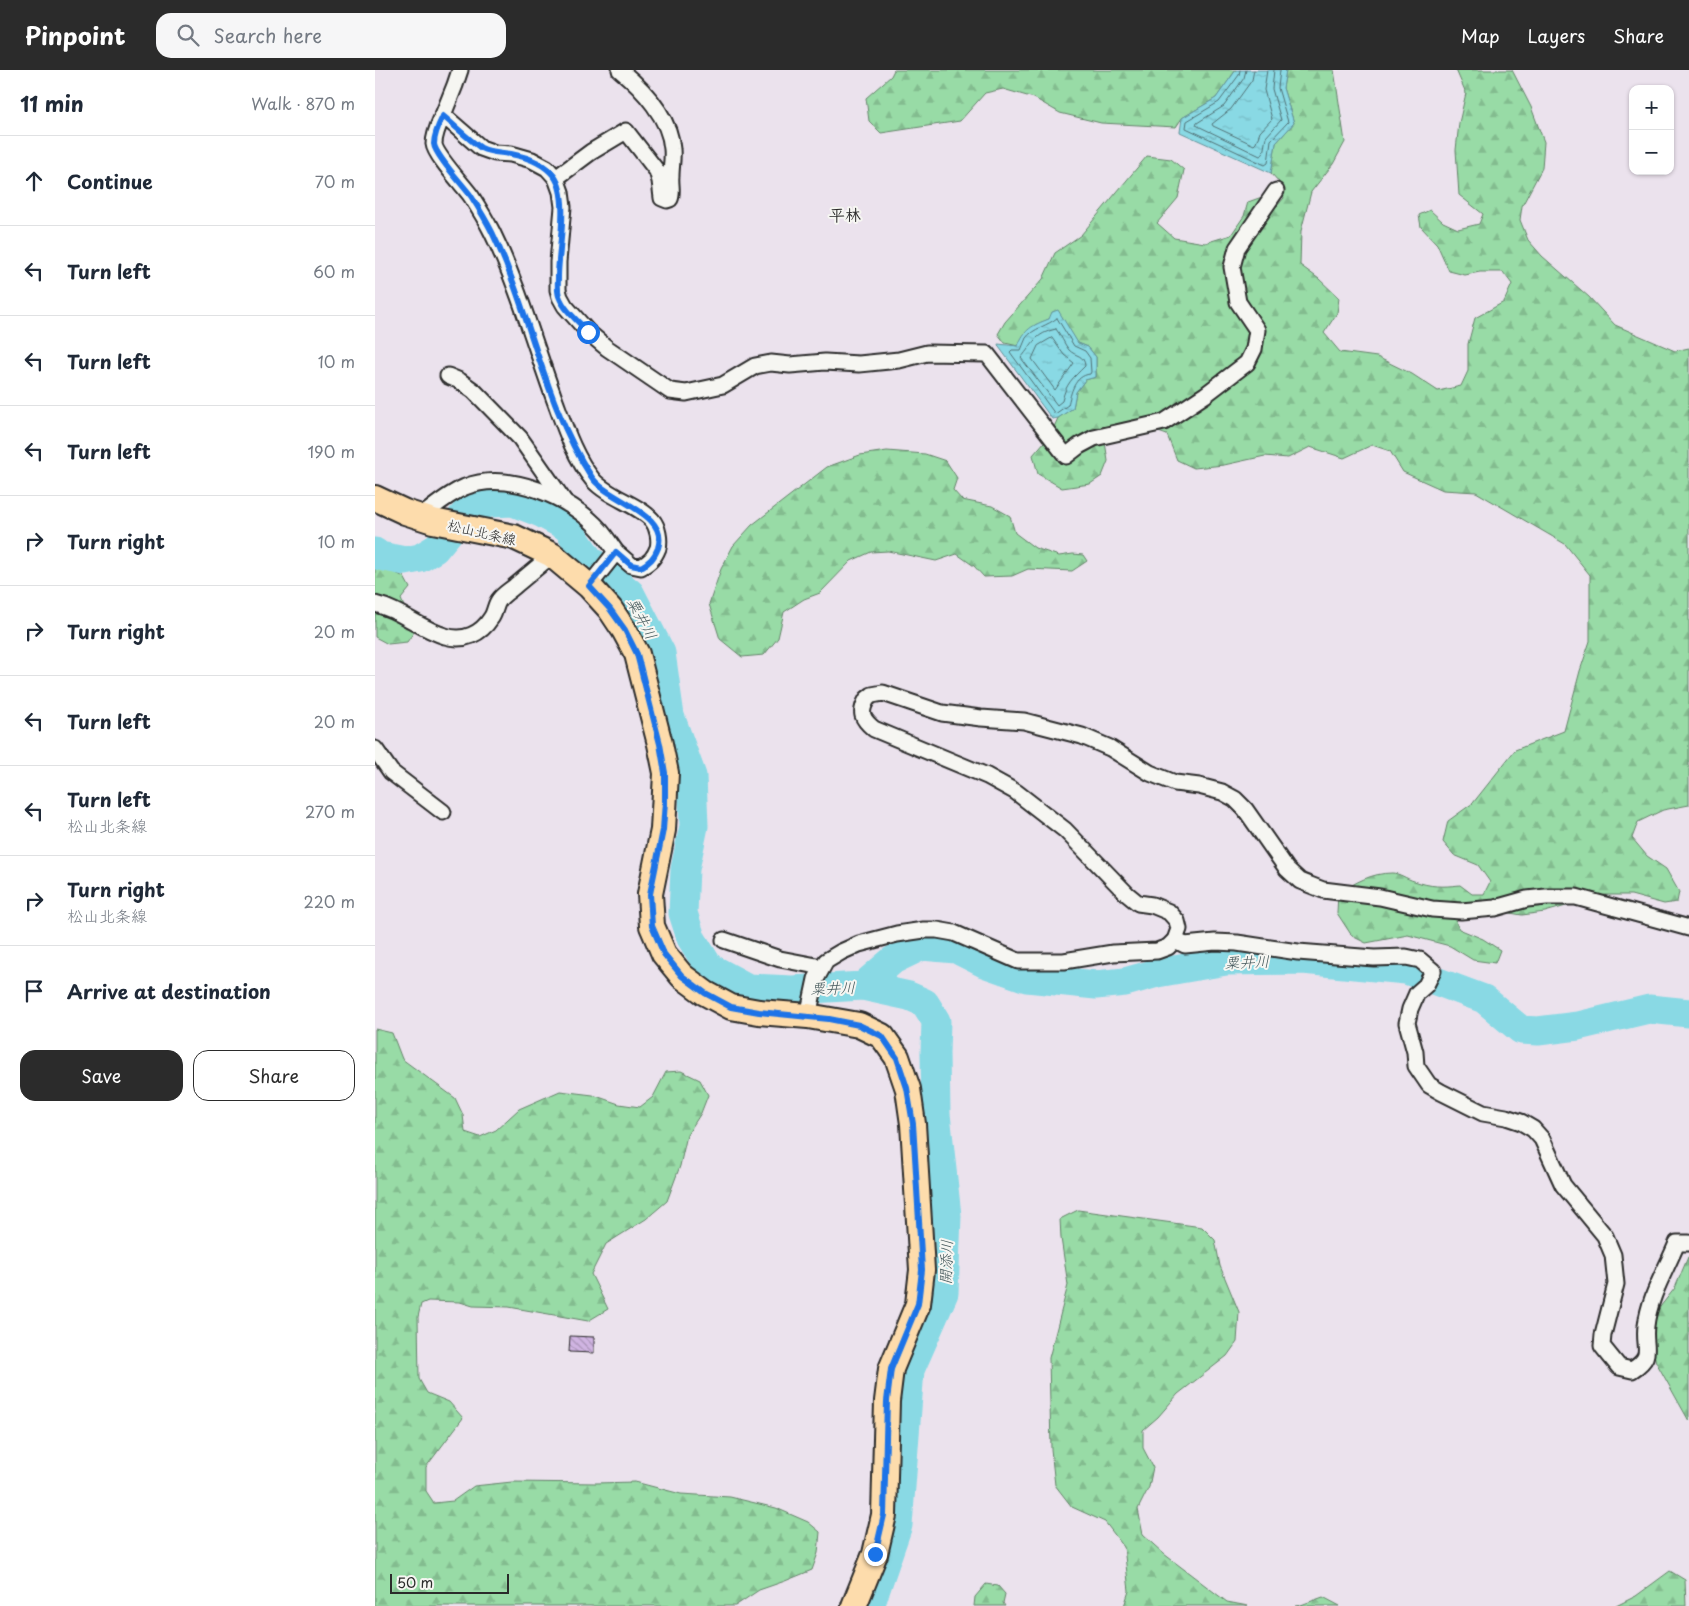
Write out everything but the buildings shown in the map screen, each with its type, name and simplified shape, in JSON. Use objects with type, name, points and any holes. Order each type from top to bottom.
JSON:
[{"type":"main road","name":"松山北条線","points":[[375,498],[405,512],[427,519],[514,538],[552,555],[593,581],[625,630],[637,654],[660,744],[665,773],[665,801],[663,830],[650,894],[652,926],[664,954],[682,976],[705,993],[731,1007],[759,1012],[809,1009],[859,1025],[882,1036],[897,1058],[907,1088],[913,1124],[920,1227],[921,1278],[918,1304],[891,1369],[887,1401],[884,1515],[875,1554],[854,1606]]},
{"type":"street","points":[[427,519],[433,506],[466,487],[503,482],[529,487],[564,501],[600,530],[614,554],[631,565],[641,567],[650,562],[656,554],[659,543],[657,530],[652,520],[611,495],[593,480],[579,459],[564,424],[527,319],[492,231],[471,197],[441,158],[434,145],[436,131],[460,70]]},
{"type":"street","points":[[555,178],[591,152],[626,131],[657,171],[662,198],[670,199],[672,195],[670,186],[672,149],[667,128],[655,108],[633,81],[620,70]]},
{"type":"street","points":[[443,116],[481,148],[495,153],[511,154],[532,160],[547,168],[555,178],[561,192],[563,207],[558,262],[558,290],[560,298],[594,337],[607,348],[670,391],[685,393],[723,385],[755,366],[771,363],[790,365],[825,362],[859,364],[899,360],[927,353],[987,354],[1066,456],[1093,438],[1165,422],[1205,396],[1247,362],[1254,349],[1257,330],[1238,302],[1232,268],[1237,248],[1277,191]]},
{"type":"street","points":[[448,376],[460,381],[474,391],[520,438],[564,501]]},
{"type":"street","points":[[593,581],[614,554]]},
{"type":"street","points":[[375,604],[401,613],[425,627],[446,636],[462,638],[474,635],[484,628],[492,617],[499,601],[552,555]]},
{"type":"street","points":[[809,1009],[819,973],[826,960],[859,944],[897,934],[924,930],[954,933],[1018,961],[1064,960],[1113,953],[1157,951],[1168,947],[1175,940],[1179,929],[1177,921],[1169,912],[1138,903],[1127,894],[1065,830],[1016,792],[987,776],[874,729],[864,720],[863,711],[867,699],[872,695],[883,693],[942,713],[981,718],[1024,720],[1082,736],[1110,748],[1150,774],[1175,783],[1199,786],[1222,792],[1235,799],[1245,809],[1287,869],[1300,881],[1323,890],[1380,896],[1431,909],[1461,911],[1495,908],[1546,896],[1577,897],[1689,928]]},
{"type":"street","points":[[375,749],[391,772],[443,812]]},
{"type":"street","points":[[724,940],[819,973]]},
{"type":"street","points":[[1175,940],[1185,945],[1215,942],[1237,943],[1298,952],[1374,958],[1406,957],[1420,960],[1433,970],[1429,980],[1417,993],[1410,1009],[1407,1023],[1415,1052],[1416,1066],[1429,1085],[1441,1092],[1483,1113],[1521,1122],[1533,1129],[1542,1139],[1563,1185],[1605,1236],[1613,1254],[1616,1284],[1602,1346],[1619,1367],[1632,1370],[1641,1364],[1647,1355],[1646,1326],[1651,1301],[1677,1243],[1689,1243]]},
{"type":"green space","points":[[894,70],[1236,70],[1216,98],[1182,118],[1176,127],[1101,123],[1060,113],[1034,98],[1003,89],[985,93],[960,121],[881,133],[869,121],[866,98],[891,76]]},
{"type":"green space","points":[[1286,70],[1334,70],[1345,142],[1333,164],[1311,192],[1301,231],[1300,265],[1319,279],[1339,298],[1337,313],[1324,333],[1340,352],[1377,357],[1412,374],[1438,391],[1461,386],[1468,371],[1468,344],[1475,318],[1504,302],[1512,284],[1503,272],[1480,272],[1465,275],[1449,271],[1437,244],[1421,227],[1419,215],[1430,210],[1443,222],[1458,229],[1479,224],[1483,214],[1459,195],[1456,150],[1459,123],[1466,93],[1456,70],[1512,70],[1531,107],[1544,142],[1542,168],[1522,206],[1520,220],[1528,240],[1542,256],[1589,297],[1615,325],[1675,351],[1689,348],[1689,805],[1663,810],[1638,822],[1632,838],[1647,856],[1666,869],[1679,892],[1677,902],[1664,904],[1631,895],[1605,895],[1545,912],[1522,915],[1504,912],[1457,915],[1456,923],[1459,929],[1483,939],[1500,950],[1495,963],[1473,960],[1450,946],[1408,935],[1366,943],[1352,936],[1337,913],[1338,893],[1363,879],[1384,873],[1395,873],[1420,883],[1431,885],[1460,885],[1472,894],[1484,894],[1490,882],[1478,865],[1454,855],[1443,842],[1448,821],[1473,803],[1515,750],[1564,731],[1590,641],[1590,575],[1565,544],[1476,492],[1443,490],[1403,472],[1390,451],[1372,445],[1344,458],[1310,447],[1288,458],[1265,456],[1224,465],[1194,468],[1177,460],[1167,435],[1139,425],[1105,442],[1108,461],[1102,476],[1090,484],[1062,488],[1038,474],[1033,455],[1051,434],[1058,418],[1073,408],[1076,392],[1085,380],[1096,377],[1096,357],[1088,347],[1078,343],[1071,333],[1049,319],[1035,325],[1018,346],[1005,343],[998,334],[1005,322],[1043,279],[1055,253],[1081,235],[1147,156],[1171,159],[1184,170],[1178,198],[1157,223],[1174,238],[1205,243],[1231,235],[1244,216],[1248,202],[1262,197],[1277,206],[1284,198],[1279,182],[1271,173],[1276,143],[1294,123],[1283,88]]},
{"type":"green space","points":[[887,451],[925,454],[946,461],[957,478],[953,490],[962,500],[992,506],[1010,516],[1015,533],[1035,548],[1059,556],[1083,555],[1087,561],[1072,571],[1028,569],[1012,576],[984,577],[974,566],[957,554],[936,561],[888,551],[871,552],[851,561],[820,593],[804,599],[784,612],[778,638],[764,655],[742,657],[720,639],[709,604],[721,569],[733,546],[752,525],[827,467],[860,455]]},
{"type":"green space","points":[[375,563],[404,577],[410,588],[401,599],[414,632],[407,642],[388,644],[375,637]]},
{"type":"green space","points":[[375,1029],[392,1033],[402,1059],[455,1098],[463,1115],[465,1132],[480,1137],[496,1130],[519,1109],[560,1091],[593,1095],[619,1104],[640,1107],[653,1097],[666,1072],[681,1071],[700,1080],[708,1095],[701,1113],[687,1135],[680,1166],[667,1201],[646,1219],[606,1244],[591,1274],[608,1309],[588,1321],[509,1307],[473,1306],[460,1302],[428,1301],[421,1304],[418,1317],[419,1379],[427,1393],[449,1402],[463,1418],[426,1467],[426,1491],[434,1503],[453,1501],[474,1486],[512,1482],[635,1482],[681,1494],[730,1497],[776,1508],[808,1522],[820,1532],[818,1553],[812,1570],[759,1590],[735,1606],[375,1606]]},
{"type":"green space","points":[[1078,1210],[1202,1227],[1215,1240],[1220,1266],[1239,1312],[1237,1342],[1227,1356],[1178,1394],[1158,1417],[1143,1430],[1143,1448],[1153,1467],[1149,1487],[1138,1509],[1143,1535],[1164,1554],[1227,1602],[1248,1606],[1124,1606],[1129,1591],[1124,1547],[1105,1522],[1072,1507],[1055,1485],[1051,1449],[1049,1358],[1068,1285],[1060,1219]]},
{"type":"green space","points":[[1688,1257],[1689,1421],[1656,1362],[1649,1335],[1660,1307],[1675,1288]]},
{"type":"green space","points":[[1670,1571],[1685,1580],[1686,1606],[1616,1606],[1636,1596]]},
{"type":"green space","points":[[986,1584],[998,1586],[1005,1594],[1003,1603],[1005,1606],[974,1606],[975,1597]]},
{"type":"green space","points":[[1323,1597],[1340,1606],[1298,1606]]},
{"type":"water","points":[[1236,70],[1286,70],[1283,88],[1294,123],[1276,143],[1271,173],[1180,132],[1182,118],[1216,98]]},
{"type":"water","points":[[1058,310],[1078,343],[1088,347],[1096,357],[1096,377],[1085,380],[1076,392],[1073,408],[1058,418],[1052,419],[998,344],[1018,346],[1023,335],[1030,328],[1049,319],[1052,312]]},
{"type":"waterway","name":"粟井川","points":[[375,552],[380,556],[405,561],[420,558],[435,549],[466,512],[489,503],[513,502],[541,513],[567,527],[589,559],[630,593],[661,653],[670,716],[692,776],[694,826],[685,869],[683,913],[691,938],[709,967],[748,988],[792,990],[863,986],[893,960],[922,946],[956,949],[984,963],[1027,978],[1096,985],[1125,982],[1157,973],[1226,961],[1303,960],[1406,970],[1484,999],[1521,1030],[1538,1031],[1578,1026],[1649,1009],[1689,1013]]},
{"type":"waterway","name":"開添川","points":[[863,986],[909,996],[925,1003],[936,1021],[936,1114],[947,1216],[944,1293],[910,1370],[898,1525],[870,1606]]},
{"type":"district","name":"平林","points":[[845,214]]},
{"type":"route","points":[[588,332],[565,306],[558,290],[558,262],[563,207],[561,192],[555,178],[547,168],[532,160],[511,154],[495,153],[481,148],[443,116],[436,131],[434,145],[441,158],[471,197],[492,231],[527,319],[564,424],[579,459],[593,480],[611,495],[652,520],[657,530],[659,543],[656,554],[650,562],[641,567],[631,565],[616,552],[589,586],[610,609],[625,630],[637,654],[660,744],[665,773],[665,801],[663,830],[650,894],[652,926],[664,954],[682,976],[705,993],[731,1007],[759,1012],[829,1019],[859,1025],[882,1036],[897,1058],[907,1088],[913,1124],[922,1270],[918,1304],[891,1369],[887,1401],[884,1515],[875,1554]]}]
